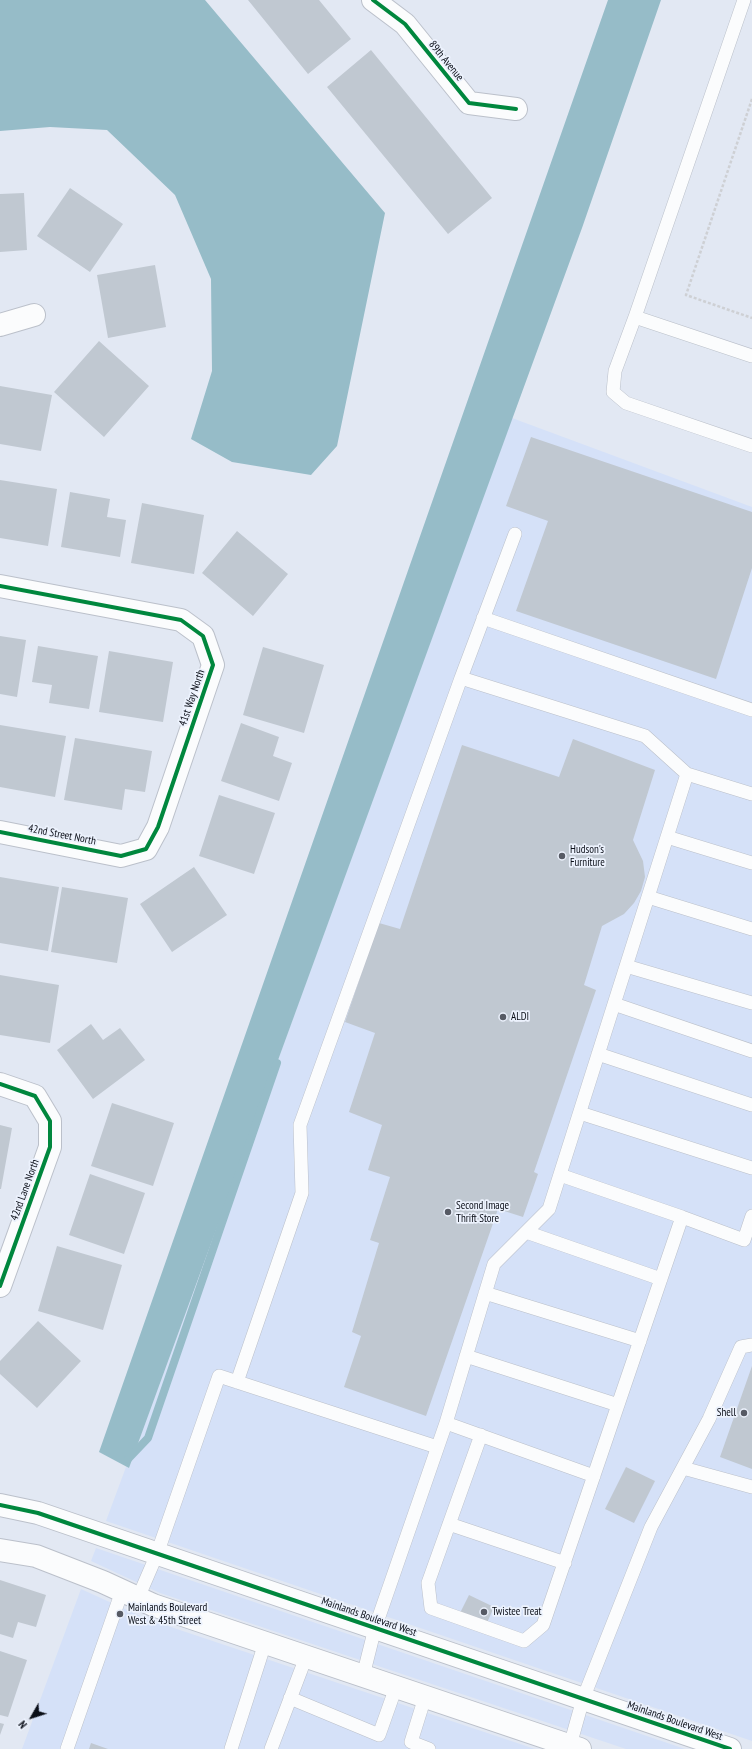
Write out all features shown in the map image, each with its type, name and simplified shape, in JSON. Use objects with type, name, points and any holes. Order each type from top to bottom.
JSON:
[{"type":"street","name":"89th Avenue","points":[[373,0],[405,24],[469,103],[516,110]]},
{"type":"street","points":[[0,325],[34,315]]},
{"type":"street","name":"41st Way North","points":[[0,586],[181,620],[203,636],[213,665],[158,827],[146,849],[120,856]]},
{"type":"street","name":"42nd Street North","points":[[0,832],[120,856]]},
{"type":"street","name":"42nd Lane North","points":[[0,1084],[35,1096],[50,1121],[50,1147],[0,1286]]},
{"type":"street","name":"Mainlands Boulevard West","points":[[0,1506],[38,1513],[730,1749]]},
{"type":"street","points":[[0,1550],[36,1556],[153,1606],[573,1748]]},
{"type":"lane","points":[[744,0],[615,371],[613,392],[626,403],[752,446]]},
{"type":"lane","points":[[635,316],[752,356]]},
{"type":"lane","points":[[238,1382],[302,1193],[300,1126],[461,678],[515,534]]},
{"type":"lane","points":[[483,618],[752,710]]},
{"type":"lane","points":[[461,678],[645,736],[687,774],[752,794]]},
{"type":"lane","points":[[363,1676],[375,1628],[446,1422],[494,1264],[549,1208],[687,774]]},
{"type":"lane","points":[[667,837],[752,863]]},
{"type":"lane","points":[[648,897],[752,929]]},
{"type":"lane","points":[[626,966],[752,1003]]},
{"type":"lane","points":[[614,1004],[752,1050]]},
{"type":"lane","points":[[598,1054],[752,1105]]},
{"type":"lane","points":[[580,1113],[752,1168]]},
{"type":"lane","points":[[560,1175],[744,1240],[752,1216]]},
{"type":"lane","points":[[481,1435],[428,1583],[431,1608],[524,1641],[543,1625],[682,1218]]},
{"type":"lane","points":[[526,1232],[661,1279]]},
{"type":"lane","points":[[485,1293],[640,1341]]},
{"type":"lane","points":[[573,1748],[583,1698],[651,1527],[709,1419],[741,1347],[752,1345]]},
{"type":"lane","points":[[466,1356],[618,1405]]},
{"type":"lane","points":[[67,1749],[130,1595],[157,1554],[219,1376],[437,1447]]},
{"type":"lane","points":[[446,1422],[594,1476]]},
{"type":"lane","points":[[683,1468],[752,1487]]},
{"type":"lane","points":[[449,1524],[564,1563]]},
{"type":"lane","points":[[231,1749],[265,1643]]},
{"type":"lane","points":[[272,1749],[306,1657]]},
{"type":"lane","points":[[290,1698],[379,1735],[396,1687]]},
{"type":"lane","points":[[425,1697],[410,1746],[429,1749]]},
{"type":"path","points":[[752,99],[686,295],[752,318]]},
{"type":"shaded area","points":[[0,0],[205,0],[385,213],[337,446],[311,475],[232,462],[191,439],[212,371],[211,279],[175,195],[107,130],[50,127],[0,131]]},
{"type":"shaded area","points":[[608,0],[661,0],[582,228],[129,1468],[99,1452]]},
{"type":"shaded area","points":[[512,418],[752,507],[752,1741],[106,1521],[126,1467],[129,1468]]},
{"type":"shaded area","points":[[96,1548],[685,1749],[626,1749],[160,1593],[91,1561]]},
{"type":"shaded area","points":[[81,1589],[147,1619],[535,1749],[22,1749]]},
{"type":"building","points":[[248,0],[319,0],[351,39],[308,74]]},
{"type":"building","points":[[371,50],[492,198],[448,234],[327,87]]},
{"type":"building","points":[[70,188],[123,224],[90,272],[37,236]]},
{"type":"building","points":[[24,193],[27,250],[0,252],[0,194]]},
{"type":"building","points":[[155,265],[166,327],[108,338],[97,275]]},
{"type":"building","points":[[99,341],[149,386],[104,437],[54,392]]},
{"type":"building","points":[[0,386],[52,395],[41,451],[0,444]]},
{"type":"building","points":[[531,437],[752,512],[752,568],[716,679],[516,611],[548,521],[506,506]]},
{"type":"building","points":[[0,480],[57,489],[48,546],[0,538]]},
{"type":"building","points":[[70,492],[110,499],[107,517],[126,520],[120,557],[61,547]]},
{"type":"building","points":[[142,503],[204,515],[194,574],[131,563]]},
{"type":"building","points":[[237,531],[288,574],[253,616],[202,573]]},
{"type":"building","points":[[0,636],[26,640],[17,697],[0,694]]},
{"type":"building","points":[[38,646],[98,656],[89,709],[49,703],[52,685],[32,682]]},
{"type":"building","points":[[263,647],[324,665],[304,733],[243,715]]},
{"type":"building","points":[[109,651],[173,662],[163,722],[99,712]]},
{"type":"building","points":[[241,723],[279,737],[273,756],[292,763],[279,801],[221,781]]},
{"type":"building","points":[[0,725],[66,736],[55,797],[0,787]]},
{"type":"building","points":[[75,738],[152,751],[145,792],[125,789],[122,810],[64,800]]},
{"type":"building","points":[[573,739],[655,770],[633,840],[643,861],[645,877],[641,891],[634,903],[624,914],[602,926],[584,985],[596,990],[534,1172],[538,1174],[523,1217],[498,1209],[426,1416],[344,1387],[361,1336],[352,1332],[379,1243],[370,1240],[390,1177],[368,1170],[382,1125],[349,1112],[375,1033],[345,1022],[379,923],[400,929],[462,745],[559,777]]},
{"type":"building","points":[[219,795],[275,813],[254,874],[199,856]]},
{"type":"building","points":[[194,867],[227,915],[172,952],[140,904]]},
{"type":"building","points":[[0,877],[59,887],[48,951],[0,943]]},
{"type":"building","points":[[62,887],[128,898],[117,963],[51,952]]},
{"type":"building","points":[[0,975],[59,985],[50,1043],[0,1035]]},
{"type":"building","points":[[91,1024],[103,1040],[120,1028],[145,1060],[93,1099],[57,1050]]},
{"type":"building","points":[[112,1103],[174,1123],[153,1186],[91,1166]]},
{"type":"building","points":[[0,1125],[12,1128],[1,1189],[0,1189]]},
{"type":"building","points":[[90,1174],[145,1193],[124,1254],[69,1235]]},
{"type":"building","points":[[57,1246],[122,1265],[103,1330],[38,1311]]},
{"type":"building","points":[[38,1321],[81,1361],[37,1408],[0,1374],[0,1361]]},
{"type":"building","name":"Shell","points":[[752,1366],[752,1469],[720,1457]]},
{"type":"building","points":[[626,1467],[655,1481],[634,1523],[605,1509]]},
{"type":"building","points":[[0,1580],[46,1595],[36,1627],[18,1622],[13,1638],[0,1634]]},
{"type":"building","points":[[469,1595],[494,1607],[486,1625],[460,1613]]},
{"type":"building","points":[[0,1651],[27,1660],[8,1717],[0,1715]]},
{"type":"building","points":[[0,1723],[4,1724],[0,1735]]},
{"type":"building","points":[[91,1743],[108,1749],[89,1749]]},
{"type":"waterway","points":[[128,1459],[148,1438],[277,1063]]},
{"type":"cycle path","points":[[373,0],[405,24],[469,103],[516,109]]},
{"type":"cycle path","points":[[0,586],[181,620],[203,636],[213,665],[158,827],[146,849],[121,856],[0,832]]},
{"type":"cycle path","points":[[0,1084],[35,1096],[50,1121],[50,1147],[0,1286]]},
{"type":"cycle path","points":[[0,1505],[38,1513],[730,1749]]},
{"type":"place","name":"Hudson's Furniture","points":[[562,856]]},
{"type":"place","name":"ALDI","points":[[503,1017]]},
{"type":"place","name":"Second Image Thrift Store","points":[[448,1212]]},
{"type":"place","name":"Shell","points":[[744,1413]]},
{"type":"place","name":"Twistee Treat","points":[[484,1612]]},
{"type":"place","name":"Mainlands Boulevard West & 45th Street","points":[[120,1614]]}]
